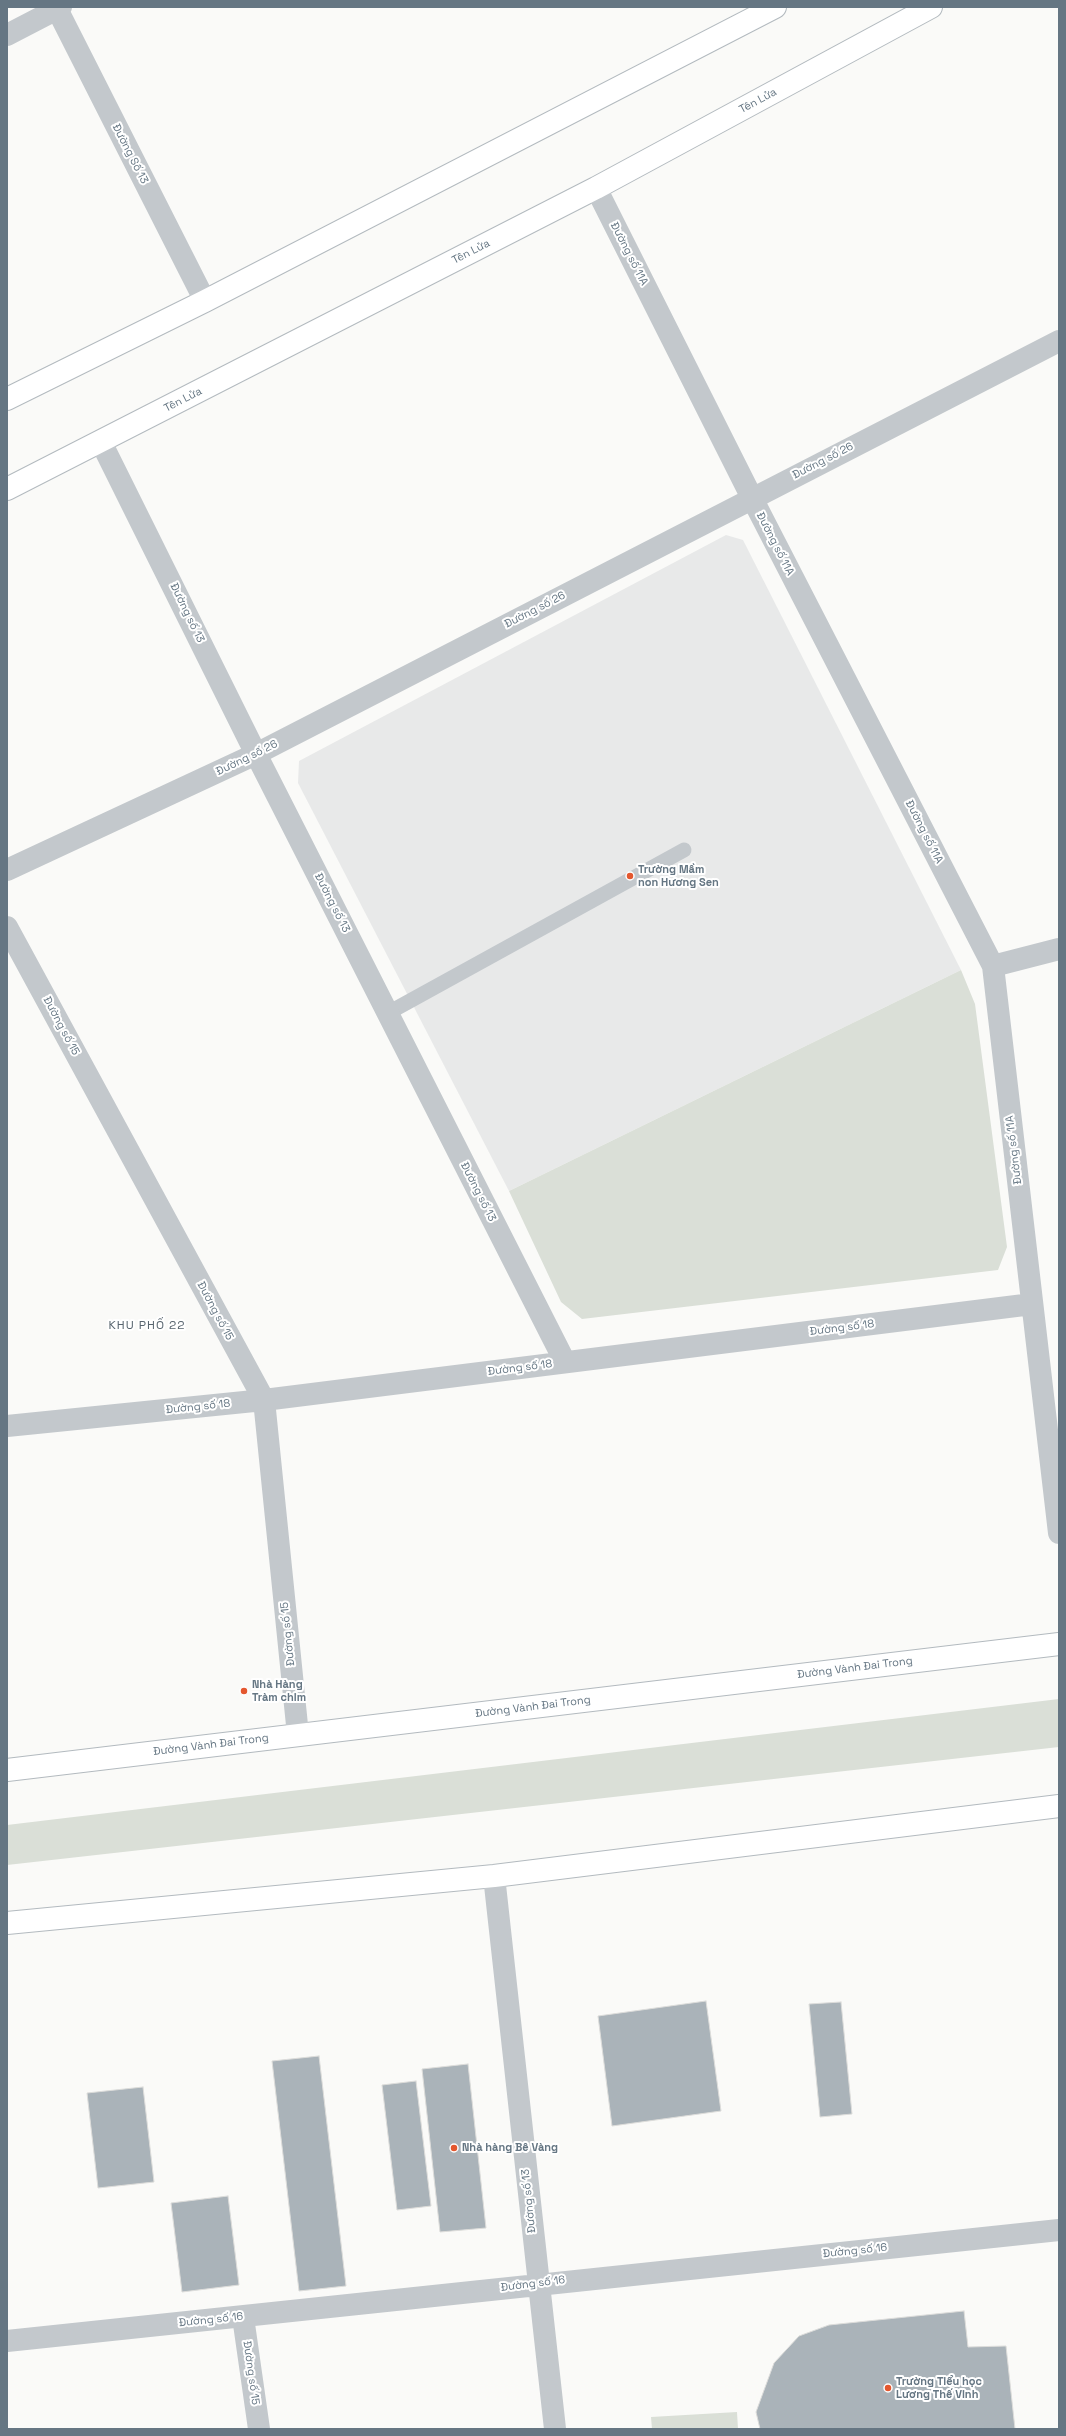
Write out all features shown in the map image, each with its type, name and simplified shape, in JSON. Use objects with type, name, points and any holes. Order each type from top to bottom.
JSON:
[{"type":"street","points":[[7,399],[205,301],[775,7]]},
{"type":"street","name":"Tên Lửa","points":[[7,490],[596,188],[931,7]]},
{"type":"street","points":[[7,35],[58,8]]},
{"type":"street","name":"Đường Số 13","points":[[58,8],[205,301]]},
{"type":"street","name":"Đường số 11A","points":[[596,188],[752,498],[993,966],[1059,1533]]},
{"type":"street","name":"Đường số 26","points":[[7,870],[256,754],[1059,341]]},
{"type":"street","name":"Đường số 13","points":[[101,442],[256,754],[565,1362]]},
{"type":"street","name":"Đường số 15","points":[[7,927],[264,1400],[298,1735]]},
{"type":"street","points":[[993,966],[1059,949]]},
{"type":"street","name":"Đường số 18","points":[[7,1426],[264,1400],[1032,1304]]},
{"type":"street","name":"Đường Vành Đai Trong","points":[[7,1770],[1059,1644]]},
{"type":"street","points":[[7,1923],[494,1876],[1059,1806]]},
{"type":"street","name":"Đường số 13","points":[[494,1876],[555,2429]]},
{"type":"street","name":"Đường số 16","points":[[7,2341],[1059,2230]]},
{"type":"street","name":"Đường số 15","points":[[243,2317],[259,2429]]},
{"type":"lane","points":[[388,1013],[684,850]]},
{"type":"shaded area","name":"Trường Mầm non Hương Sen","points":[[726,535],[743,540],[961,970],[509,1191],[298,783],[299,761]]},
{"type":"shaded area","points":[[961,970],[975,1004],[1007,1247],[998,1270],[582,1319],[561,1302],[509,1191]]},
{"type":"shaded area","points":[[1059,1699],[1059,1747],[7,1865],[7,1825]]},
{"type":"shaded area","points":[[737,2412],[738,2429],[652,2429],[651,2417]]},
{"type":"building","points":[[706,2001],[721,2111],[612,2126],[598,2016]]},
{"type":"building","points":[[841,2002],[852,2114],[820,2117],[809,2004]]},
{"type":"building","points":[[319,2056],[346,2286],[299,2291],[272,2061]]},
{"type":"building","name":"Nhà hàng Bê Vàng","points":[[468,2064],[486,2228],[440,2232],[422,2069]]},
{"type":"building","points":[[416,2081],[431,2206],[397,2210],[382,2085]]},
{"type":"building","points":[[143,2087],[154,2182],[98,2188],[87,2093]]},
{"type":"building","points":[[228,2196],[239,2285],[182,2292],[171,2203]]},
{"type":"building","name":"Trường Tiểu học Lương Thế Vinh","points":[[964,2311],[968,2347],[1006,2346],[1015,2429],[760,2429],[756,2412],[774,2363],[799,2336],[829,2325]]},
{"type":"place","name":"Trường Mầm non Hương Sen","points":[[630,876]]},
{"type":"place","name":"Nhà Hàng Tràm chim","points":[[244,1691]]},
{"type":"place","name":"Nhà hàng Bê Vàng","points":[[454,2148]]},
{"type":"place","name":"Trường Tiểu học Lương Thế Vinh","points":[[888,2388]]},
{"type":"district","name":"KHU PHỐ 22","points":[[147,1326]]}]
